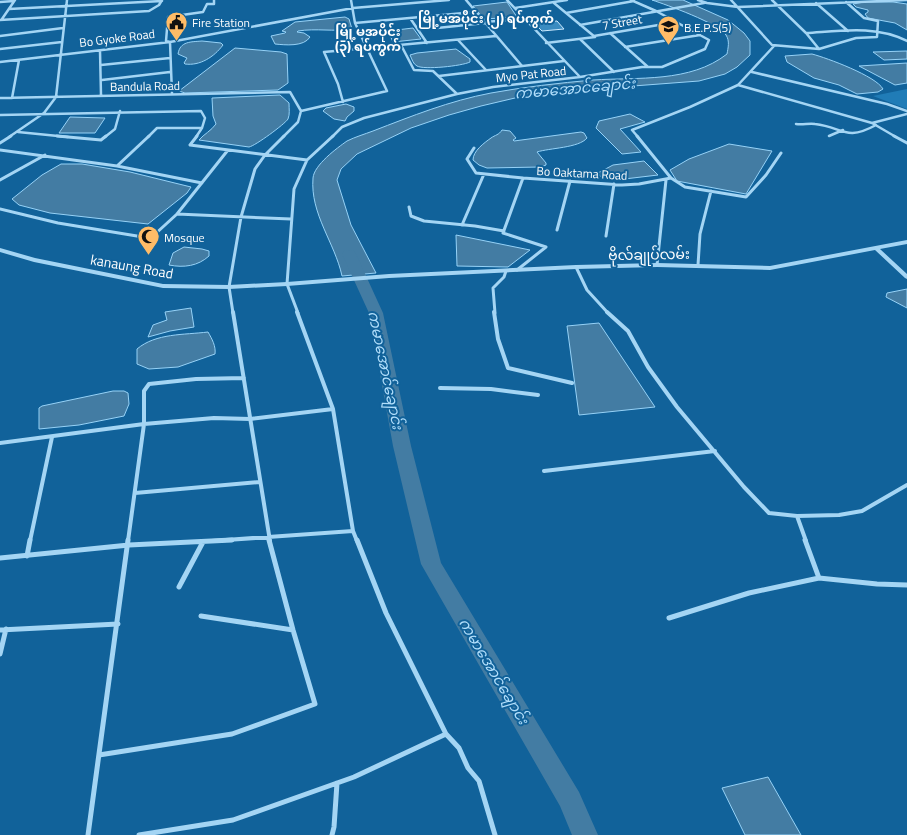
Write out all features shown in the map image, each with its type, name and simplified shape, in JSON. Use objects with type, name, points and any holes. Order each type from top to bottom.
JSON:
[{"type":"street","points":[[0,143],[44,113],[56,97],[66,0]]},
{"type":"street","points":[[172,94],[170,42],[166,41],[168,17],[203,12],[208,4],[214,4],[214,0]]},
{"type":"street","points":[[100,755],[232,734],[315,704],[293,630],[269,538],[229,287],[241,217],[255,169],[265,155],[298,122],[301,112],[387,92],[356,23],[351,0]]},
{"type":"street","points":[[388,0],[391,5]]},
{"type":"street","name":"Bo Gyoke Road","points":[[0,62],[170,42],[324,12],[353,8],[450,0]]},
{"type":"street","points":[[466,0],[522,66]]},
{"type":"street","points":[[507,0],[546,43],[580,77]]},
{"type":"street","points":[[515,8],[568,0]]},
{"type":"street","points":[[631,0],[656,11],[700,35]]},
{"type":"street","points":[[731,0],[771,45],[819,49],[856,38],[876,37],[878,22],[864,18],[846,2]]},
{"type":"street","points":[[772,0],[806,33],[819,49]]},
{"type":"street","points":[[580,25],[698,2],[738,7],[907,0]]},
{"type":"street","points":[[0,2],[15,1]]},
{"type":"street","points":[[1,20],[15,1]]},
{"type":"street","points":[[9,9],[162,1]]},
{"type":"street","points":[[1,20],[65,18],[149,11],[154,9],[162,1]]},
{"type":"street","points":[[566,13],[635,1]]},
{"type":"street","points":[[554,3],[594,36]]},
{"type":"street","points":[[816,3],[848,31]]},
{"type":"street","points":[[356,23],[475,12]]},
{"type":"street","points":[[410,18],[427,43]]},
{"type":"street","points":[[418,30],[524,19]]},
{"type":"street","name":"7 Street","points":[[546,43],[580,39],[677,22]]},
{"type":"street","points":[[0,36],[63,28]]},
{"type":"street","points":[[806,33],[878,31],[899,36],[907,41]]},
{"type":"street","points":[[610,33],[648,67]]},
{"type":"street","points":[[625,47],[700,35]]},
{"type":"street","name":"Myo Pat Road","points":[[287,284],[294,189],[307,160],[342,127],[364,118],[457,94],[493,87],[580,77],[648,67],[662,67],[706,49],[709,40],[700,35]]},
{"type":"street","points":[[343,102],[338,84],[324,52],[496,36]]},
{"type":"street","points":[[580,39],[614,72]]},
{"type":"street","points":[[458,40],[486,70]]},
{"type":"street","points":[[0,49],[62,42]]},
{"type":"street","points":[[401,45],[414,70],[433,70],[457,94]]},
{"type":"street","points":[[774,46],[752,72],[738,85],[690,107],[632,130],[671,178],[685,187],[746,197],[766,175],[781,153]]},
{"type":"street","points":[[100,51],[102,95]]},
{"type":"street","points":[[101,65],[170,58]]},
{"type":"street","points":[[12,98],[19,60]]},
{"type":"street","points":[[439,76],[564,61]]},
{"type":"street","points":[[102,80],[170,72]]},
{"type":"street","points":[[752,72],[887,104],[907,112]]},
{"type":"street","points":[[738,85],[872,123],[907,143]]},
{"type":"street","name":"Bandula Road","points":[[0,98],[290,92],[301,112]]},
{"type":"street","points":[[0,115],[120,111],[200,111],[205,118],[202,128],[190,145],[307,160]]},
{"type":"street","points":[[17,132],[101,140],[115,129],[120,111]]},
{"type":"street","points":[[872,123],[907,112]]},
{"type":"street","points":[[796,124],[803,126],[815,124],[838,132],[851,134],[876,125]]},
{"type":"street","points":[[117,166],[157,128],[202,128]]},
{"type":"street","points":[[829,136],[843,130]]},
{"type":"street","points":[[474,148],[467,159],[476,174],[523,178]]},
{"type":"street","points":[[0,150],[46,155],[117,166],[202,183]]},
{"type":"street","points":[[0,209],[58,223],[143,238],[153,236],[177,214],[228,150]]},
{"type":"street","points":[[0,180],[46,155]]},
{"type":"street","points":[[462,225],[484,174]]},
{"type":"street","name":"Bo Oaktama Road","points":[[504,231],[523,178],[614,184],[640,184],[671,178]]},
{"type":"street","points":[[657,265],[666,180]]},
{"type":"street","points":[[557,230],[570,181]]},
{"type":"street","points":[[606,236],[614,184]]},
{"type":"street","points":[[698,265],[700,234],[711,191]]},
{"type":"street","points":[[409,207],[411,216],[420,220],[504,231],[503,233],[510,236],[546,247],[517,270]]},
{"type":"street","points":[[177,214],[291,219]]},
{"type":"street","name":"ဗိုလ်ချုပ်လမ်း","points":[[335,280],[576,267],[698,265],[770,268],[907,242]]},
{"type":"street","points":[[876,248],[907,277]]},
{"type":"street","name":"kanaung Road","points":[[0,250],[34,260],[163,286],[229,287],[335,280]]},
{"type":"street","points":[[576,267],[587,290],[628,332],[648,367],[693,427],[715,451],[744,487],[769,513],[797,516],[839,515],[862,511],[907,485]]},
{"type":"street","points":[[506,271],[504,277],[493,288],[493,295],[496,329],[502,356],[508,368],[572,383]]},
{"type":"street","points":[[287,284],[333,409],[353,531],[386,613],[446,734],[459,748],[468,768],[479,781],[495,835]]},
{"type":"street","points":[[88,835],[129,545],[144,424],[144,390],[150,384],[196,379],[244,378]]},
{"type":"street","points":[[440,388],[491,389],[538,395]]},
{"type":"street","points":[[0,443],[144,424],[214,418],[250,419],[333,409]]},
{"type":"street","points":[[27,556],[52,437]]},
{"type":"street","points":[[544,471],[715,451]]},
{"type":"street","points":[[135,493],[260,482]]},
{"type":"street","points":[[797,516],[819,578]]},
{"type":"street","points":[[0,558],[129,545],[269,538],[353,531]]},
{"type":"street","points":[[179,586],[203,542]]},
{"type":"street","points":[[669,618],[749,593],[819,578],[877,584],[907,585]]},
{"type":"street","points":[[201,616],[293,630]]},
{"type":"street","points":[[0,654],[3,630],[118,624]]},
{"type":"street","points":[[139,835],[232,820],[337,783],[446,734]]},
{"type":"street","points":[[332,835],[337,783]]},
{"type":"shaded area","points":[[907,89],[907,109],[873,96]]},
{"type":"water","points":[[652,0],[683,0],[728,20],[744,33],[750,41],[750,55],[737,67],[725,74],[699,81],[567,91],[515,98],[481,106],[411,128],[357,154],[341,169],[337,180],[351,225],[376,273],[342,276],[339,264],[319,216],[313,191],[314,173],[332,152],[347,141],[357,137],[431,109],[475,96],[567,82],[663,77],[697,70],[727,54],[728,40],[726,35],[721,30],[692,15]]},
{"type":"water","points":[[507,2],[517,17],[484,19],[473,6]]},
{"type":"water","points":[[864,2],[893,2],[907,4],[907,30],[895,23],[868,18],[865,14],[868,10],[856,7],[853,4]]},
{"type":"water","points":[[345,17],[349,19],[352,29],[298,31],[297,32],[304,33],[310,37],[299,44],[275,44],[271,36],[285,33],[286,32],[282,31],[295,22]]},
{"type":"water","points":[[413,28],[421,39],[393,42],[388,31]]},
{"type":"water","points":[[202,41],[221,43],[223,45],[206,60],[196,64],[185,64],[184,63],[187,58],[178,54],[181,47],[187,43]]},
{"type":"water","points":[[235,48],[281,52],[287,54],[288,83],[278,90],[185,93],[179,91]]},
{"type":"water","points":[[456,49],[470,59],[470,62],[459,65],[427,68],[414,64],[410,55],[417,53]]},
{"type":"water","points":[[907,51],[907,59],[884,60],[873,52]]},
{"type":"water","points":[[812,54],[839,63],[861,73],[879,84],[883,89],[878,92],[857,94],[839,85],[814,78],[787,62],[785,56]]},
{"type":"water","points":[[907,63],[907,83],[895,85],[859,66]]},
{"type":"water","points":[[280,95],[289,103],[288,119],[276,130],[252,146],[249,147],[199,140],[216,124],[213,116],[212,98]]},
{"type":"water","points":[[346,104],[354,107],[354,111],[345,121],[334,119],[323,111],[326,108]]},
{"type":"water","points":[[630,114],[645,122],[620,129],[641,152],[622,154],[596,128],[599,121]]},
{"type":"water","points":[[70,117],[105,118],[95,133],[59,133]]},
{"type":"water","points":[[502,130],[510,131],[516,138],[513,140],[514,141],[581,132],[584,133],[587,138],[578,144],[571,146],[537,152],[546,163],[546,165],[541,167],[487,168],[479,165],[473,160],[475,153],[482,145]]},
{"type":"water","points":[[729,144],[772,151],[746,194],[677,181],[670,170],[689,159]]},
{"type":"water","points":[[644,161],[658,175],[616,180],[601,177],[598,173],[613,165]]},
{"type":"water","points":[[61,164],[82,164],[130,172],[191,187],[187,193],[148,224],[50,213],[19,205],[12,199],[42,175]]},
{"type":"water","points":[[456,235],[530,250],[508,267],[457,266]]},
{"type":"water","points":[[184,247],[209,251],[209,256],[195,264],[180,266],[169,265],[173,253]]},
{"type":"water","points":[[907,289],[907,308],[886,297],[887,293]]},
{"type":"water","points":[[191,308],[194,327],[148,337],[153,325],[167,320],[165,312]]},
{"type":"water","points":[[599,323],[655,407],[579,415],[567,326]]},
{"type":"water","points":[[208,332],[214,345],[215,354],[178,367],[149,369],[137,364],[137,349],[153,340],[161,337]]},
{"type":"water","points":[[113,391],[124,391],[128,393],[129,404],[124,416],[79,425],[39,429],[39,408],[42,406]]},
{"type":"water","points":[[768,777],[801,835],[745,835],[722,788]]},
{"type":"building","points":[[557,21],[564,29],[542,31],[534,23]]},
{"type":"waterway","name":"ကမာအောင်ချောင်း","points":[[349,254],[376,313],[402,446],[431,564],[570,800],[585,835]]},
{"type":"place","name":"Fire Station","points":[[176,42]]},
{"type":"place","name":"B.E.P.S(5)","points":[[668,46]]},
{"type":"place","name":"Mosque","points":[[149,256]]},
{"type":"district","name":"မြို့မအပိုင်း (၂) ရပ်ကွက်","points":[[486,18]]},
{"type":"district","name":"မြို့မအပိုင်း (၃) ရပ်ကွက်","points":[[368,38]]}]
